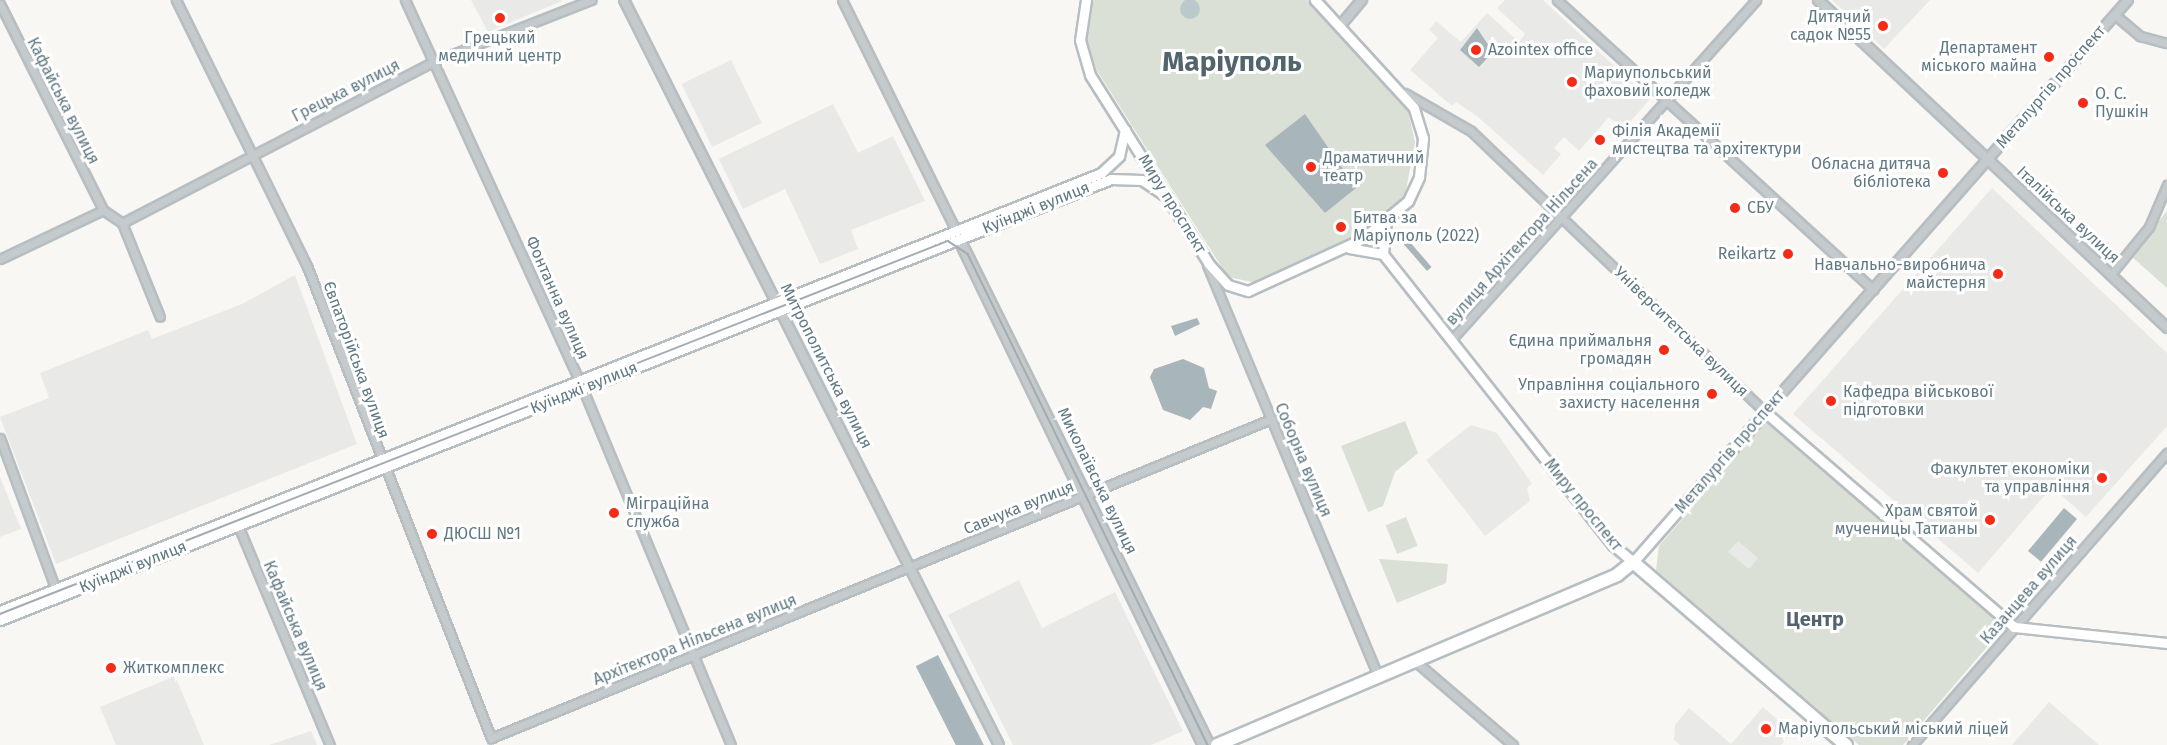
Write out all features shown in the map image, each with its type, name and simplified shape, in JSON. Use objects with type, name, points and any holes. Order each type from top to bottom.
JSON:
[{"type":"highway","name":"Металургів проспект","points":[[1217,745],[1617,575],[1633,562]]},
{"type":"highway","name":"Миру проспект","points":[[1633,562],[1846,745]]},
{"type":"main road","name":"Миру проспект","points":[[1086,0],[1080,28],[1085,64],[1203,254],[1228,285],[1248,291],[1349,248],[1387,220],[1413,194],[1422,158],[1418,117],[1400,89],[1315,0]]},
{"type":"main road","name":"Куїнджі вулиця","points":[[958,236],[1101,173],[1119,156],[1125,130]]},
{"type":"main road","name":"Куїнджі вулиця","points":[[0,610],[57,592],[779,306],[1111,179],[1142,180],[1167,197]]},
{"type":"main road","points":[[1349,248],[1383,254],[1387,220]]},
{"type":"main road","name":"Миру проспект","points":[[1383,254],[1613,545],[1633,562]]},
{"type":"main road","name":"Металургів проспект","points":[[1633,562],[1765,412]]},
{"type":"main road","name":"Університетська вулиця","points":[[1765,412],[2014,627]]},
{"type":"main road","name":"Куїнджі вулиця","points":[[0,620],[57,592]]},
{"type":"main road","points":[[2014,627],[2167,643]]},
{"type":"street","name":"Євпаторійська вулиця","points":[[176,0],[307,266],[380,464],[491,738]]},
{"type":"street","name":"Фонтанна вулиця","points":[[405,0],[435,61],[581,384],[731,745]]},
{"type":"street","name":"Грецька вулиця","points":[[122,223],[251,154],[435,61],[591,0]]},
{"type":"street","name":"Митрополитська вулиця","points":[[624,0],[999,745]]},
{"type":"street","name":"Миколаївська вулиця","points":[[842,0],[1210,745]]},
{"type":"street","points":[[1340,26],[1362,0]]},
{"type":"street","points":[[1557,0],[1873,290]]},
{"type":"street","name":"вулиця Архітектора Нільсена","points":[[1451,340],[1562,219],[1756,0]]},
{"type":"street","name":"Італійська вулиця","points":[[1818,0],[2167,328]]},
{"type":"street","name":"Металургів проспект","points":[[1765,412],[2128,0]]},
{"type":"street","name":"Кафайська вулиця","points":[[0,4],[103,210]]},
{"type":"street","points":[[2115,15],[2140,36],[2167,43]]},
{"type":"street","name":"Університетська вулиця","points":[[1400,89],[1471,131],[1765,412]]},
{"type":"street","points":[[2110,275],[2149,228],[2165,198],[2167,184]]},
{"type":"street","points":[[0,259],[103,210],[122,223],[160,317]]},
{"type":"street","name":"Соборна вулиця","points":[[1203,254],[1378,676]]},
{"type":"street","name":"Савчука вулиця","points":[[910,567],[1271,419]]},
{"type":"street","points":[[0,438],[57,592]]},
{"type":"street","name":"Казанцева вулиця","points":[[1912,745],[2167,453]]},
{"type":"street","name":"Миколаївська вулиця","points":[[1085,495],[1202,745]]},
{"type":"street","name":"Кафайська вулиця","points":[[236,521],[330,745]]},
{"type":"street","name":"Архітектора Нільсена вулиця","points":[[491,738],[910,567]]},
{"type":"street","points":[[1415,661],[1513,745]]},
{"type":"shaded area","points":[[1186,-1],[1194,-1],[1200,5],[1200,13],[1194,19],[1186,19],[1180,13],[1180,5]]},
{"type":"shaded area","name":"Грецький медичний центр","points":[[471,0],[561,0],[562,1],[488,32]]},
{"type":"shaded area","points":[[1093,0],[1307,0],[1408,111],[1415,142],[1405,196],[1360,235],[1257,283],[1228,277],[1096,69],[1086,38]]},
{"type":"shaded area","points":[[1505,0],[1543,0],[1650,99],[1624,129],[1609,117],[1579,151],[1564,137],[1554,148],[1561,154],[1543,175],[1478,117],[1456,102],[1452,106],[1410,70],[1438,38],[1429,30],[1436,21],[1461,42],[1487,13],[1519,42],[1525,34],[1497,8]]},
{"type":"shaded area","name":"Дитячий садок №55","points":[[1832,0],[1930,0],[1884,49]]},
{"type":"shaded area","points":[[731,60],[762,123],[712,147],[682,84]]},
{"type":"shaded area","points":[[833,104],[858,153],[893,136],[925,201],[851,230],[858,249],[820,264],[785,189],[743,209],[719,159]]},
{"type":"shaded area","points":[[1992,188],[2167,353],[2167,426],[2086,517],[2052,487],[1978,573],[1793,414]]},
{"type":"shaded area","points":[[2167,211],[2167,288],[2131,256]]},
{"type":"shaded area","points":[[295,275],[357,444],[56,564],[0,417],[49,398],[40,373],[148,330],[152,339],[242,304]]},
{"type":"shaded area","points":[[1405,421],[1418,453],[1395,472],[1383,506],[1368,512],[1341,446]]},
{"type":"shaded area","points":[[1766,422],[2004,627],[1903,745],[1859,745],[1656,570],[1659,546]],"holes":[[[1738,541],[1758,558],[1749,569],[1728,552]]]},
{"type":"shaded area","points":[[1471,425],[1497,433],[1532,484],[1527,488],[1530,501],[1485,536],[1426,460]]},
{"type":"shaded area","points":[[0,477],[21,529],[0,537]]},
{"type":"shaded area","points":[[1406,517],[1418,546],[1397,554],[1386,525]]},
{"type":"shaded area","points":[[1738,540],[1759,558],[1749,570],[1728,552]]},
{"type":"shaded area","points":[[1379,559],[1448,564],[1446,583],[1397,603]]},
{"type":"shaded area","points":[[1019,580],[1042,628],[1115,592],[1183,731],[1151,745],[1013,745],[948,615]]},
{"type":"shaded area","points":[[175,676],[204,745],[116,745],[100,707]]},
{"type":"shaded area","points":[[2049,702],[2099,745],[2012,745]]},
{"type":"shaded area","name":"Маріупольський міський ліцей","points":[[1763,707],[1792,732],[1781,745],[1680,745],[1674,740],[1675,725],[1689,708],[1731,744]]},
{"type":"shaded area","points":[[311,731],[317,745],[269,745]]},
{"type":"building","name":"Azointex office","points":[[1477,28],[1493,52],[1479,67],[1460,50]]},
{"type":"building","name":"Драматичний театр","points":[[1305,114],[1356,188],[1325,213],[1265,145]]},
{"type":"building","points":[[1402,233],[1432,267],[1427,271],[1397,237]]},
{"type":"building","points":[[1197,318],[1200,324],[1175,336],[1171,326]]},
{"type":"building","points":[[1183,359],[1204,368],[1209,388],[1217,391],[1211,409],[1203,407],[1190,420],[1163,410],[1150,377],[1154,369]]},
{"type":"building","points":[[2064,508],[2077,519],[2041,562],[2028,551]]},
{"type":"building","points":[[938,655],[984,745],[956,745],[916,666]]},
{"type":"tram line","points":[[0,614],[948,241],[968,254],[1208,745]]},
{"type":"place","name":"Грецький медичний центр","points":[[500,18]]},
{"type":"place","name":"Дитячий садок №55","points":[[1883,26]]},
{"type":"place","name":"Azointex office","points":[[1476,50]]},
{"type":"place","name":"Департамент міського майна","points":[[2049,57]]},
{"type":"place","name":"Мариупольський фаховий коледж","points":[[1572,82]]},
{"type":"place","name":"О. С. Пушкін","points":[[2083,103]]},
{"type":"place","name":"Філія Академії мистецтва та архітектури","points":[[1600,140]]},
{"type":"place","name":"Драматичний театр","points":[[1311,167]]},
{"type":"place","name":"Обласна дитяча бібліотека","points":[[1943,173]]},
{"type":"place","name":"СБУ","points":[[1735,208]]},
{"type":"place","name":"Битва за Маріуполь (2022)","points":[[1341,227]]},
{"type":"place","name":"Reikartz","points":[[1788,254]]},
{"type":"place","name":"Навчально-виробнича майстерня","points":[[1998,274]]},
{"type":"place","name":"Єдина приймальня громадян","points":[[1664,350]]},
{"type":"place","name":"Управління соціального захисту населення","points":[[1712,394]]},
{"type":"place","name":"Кафедра військової підготовки","points":[[1831,401]]},
{"type":"place","name":"Факультет економіки та управління","points":[[2102,478]]},
{"type":"place","name":"Міграційна служба","points":[[614,513]]},
{"type":"place","name":"Храм святой мученицы Татианы","points":[[1990,520]]},
{"type":"place","name":"ДЮСШ №1","points":[[432,534]]},
{"type":"place","name":"Житкомплекс","points":[[111,668]]},
{"type":"place","name":"Маріупольський міський ліцей","points":[[1766,729]]},
{"type":"district","name":"Маріуполь","points":[[1232,62]]},
{"type":"district","name":"Центр","points":[[1815,619]]}]
